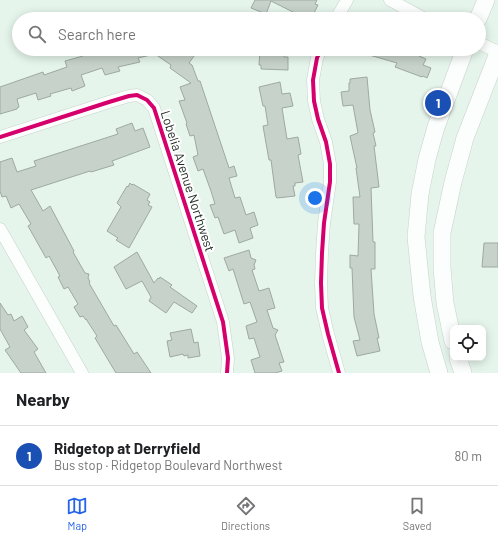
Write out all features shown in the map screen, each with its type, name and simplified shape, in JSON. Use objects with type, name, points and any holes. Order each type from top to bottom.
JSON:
[{"type":"main road","points":[[481,12],[486,0]]},
{"type":"main road","points":[[450,327],[445,303],[442,268],[442,233],[453,182],[465,138],[498,53]]},
{"type":"main road","points":[[439,373],[430,342],[422,296],[416,237],[420,194],[427,159],[436,127],[462,56]]},
{"type":"main road","points":[[459,361],[463,373]]},
{"type":"street","points":[[340,12],[346,0]]},
{"type":"street","points":[[390,0],[412,12]]},
{"type":"street","points":[[486,47],[498,53]]},
{"type":"street","points":[[318,56],[313,80],[314,101],[326,142],[330,164],[330,182],[322,253],[322,308],[339,373]]},
{"type":"street","name":"Lobelia Avenue Northwest","points":[[0,137],[129,96],[138,95],[147,100],[154,108],[223,322],[228,358],[227,373]]},
{"type":"street","points":[[0,229],[82,373]]},
{"type":"building","points":[[255,0],[317,0],[315,4],[318,5],[314,12],[293,12],[271,1],[267,12],[261,12],[251,8]]},
{"type":"building","points":[[83,56],[146,56],[138,58],[140,62],[118,67],[120,71],[105,75],[102,68],[81,75],[85,86],[72,91],[71,88],[50,94],[51,96],[38,100],[36,93],[17,99],[19,107],[17,109],[0,114],[0,87],[43,72],[44,75],[67,67],[65,61]]},
{"type":"building","points":[[158,56],[194,56],[189,63],[192,65],[198,81],[200,81],[229,168],[234,166],[237,176],[229,178],[235,198],[240,197],[246,215],[254,212],[258,225],[250,228],[253,238],[239,243],[235,230],[224,234],[218,217],[215,218],[210,205],[215,204],[211,191],[203,169],[198,171],[193,157],[198,155],[194,135],[190,136],[179,101],[185,100],[180,87],[191,83],[170,68],[171,65]]},
{"type":"building","points":[[260,56],[288,57],[288,70],[261,69],[261,65],[259,65]]},
{"type":"building","points":[[373,56],[419,56],[426,59],[423,65],[431,68],[427,78],[395,67],[397,63]]},
{"type":"building","points":[[367,77],[370,110],[375,132],[373,133],[376,146],[374,146],[379,187],[371,188],[373,242],[375,242],[375,269],[371,269],[374,314],[380,351],[357,356],[353,341],[360,340],[354,317],[350,255],[358,256],[359,224],[354,224],[353,197],[360,197],[357,168],[350,136],[358,133],[353,105],[343,106],[341,92],[349,91],[350,79]]},
{"type":"building","points":[[280,82],[282,94],[290,93],[293,106],[282,108],[287,139],[298,137],[301,154],[298,155],[303,182],[295,183],[295,186],[293,186],[295,196],[277,198],[271,160],[269,160],[263,126],[268,125],[265,106],[263,106],[259,87]]},
{"type":"building","points":[[132,123],[135,131],[143,128],[150,147],[112,161],[114,165],[31,190],[43,211],[50,206],[85,273],[89,274],[89,283],[114,326],[116,325],[134,354],[137,352],[151,373],[116,373],[95,338],[97,336],[86,319],[83,316],[80,317],[74,307],[78,304],[68,287],[64,289],[58,277],[60,276],[49,256],[46,258],[28,226],[31,224],[19,204],[11,208],[6,196],[2,197],[0,191],[0,162],[12,158],[17,172],[36,166],[34,161],[118,134],[116,129]]},
{"type":"building","points":[[130,183],[150,194],[147,200],[150,202],[148,205],[152,207],[129,248],[116,240],[118,238],[107,231],[121,207],[117,203]]},
{"type":"building","points":[[484,243],[498,243],[498,267],[482,267]]},
{"type":"building","points":[[249,250],[251,258],[256,260],[254,265],[255,269],[252,270],[259,291],[269,288],[275,308],[267,310],[273,328],[278,330],[275,335],[284,362],[279,363],[282,371],[275,373],[255,373],[251,360],[260,357],[254,338],[249,339],[246,326],[257,322],[250,302],[244,304],[233,269],[229,271],[224,258]]},
{"type":"building","points":[[137,252],[154,283],[160,277],[172,285],[170,287],[197,306],[192,313],[174,302],[166,313],[149,301],[151,297],[142,281],[126,289],[114,267]]},
{"type":"building","points":[[0,303],[8,315],[11,314],[14,321],[22,316],[28,327],[24,330],[38,349],[34,352],[46,373],[21,373],[5,350],[10,347],[0,329]]},
{"type":"building","points":[[191,329],[194,343],[198,342],[200,356],[188,358],[188,355],[184,356],[183,354],[170,357],[167,341],[172,340],[170,333]]},
{"type":"cycle path","points":[[318,56],[313,80],[314,101],[318,119],[326,142],[330,164],[330,182],[324,223],[322,253],[322,308],[339,373]]},
{"type":"cycle path","points":[[0,137],[129,96],[137,95],[147,100],[154,108],[223,322],[228,358],[227,373]]},
{"type":"place","name":"Ridgetop at Derryfield","points":[[438,103]]}]
